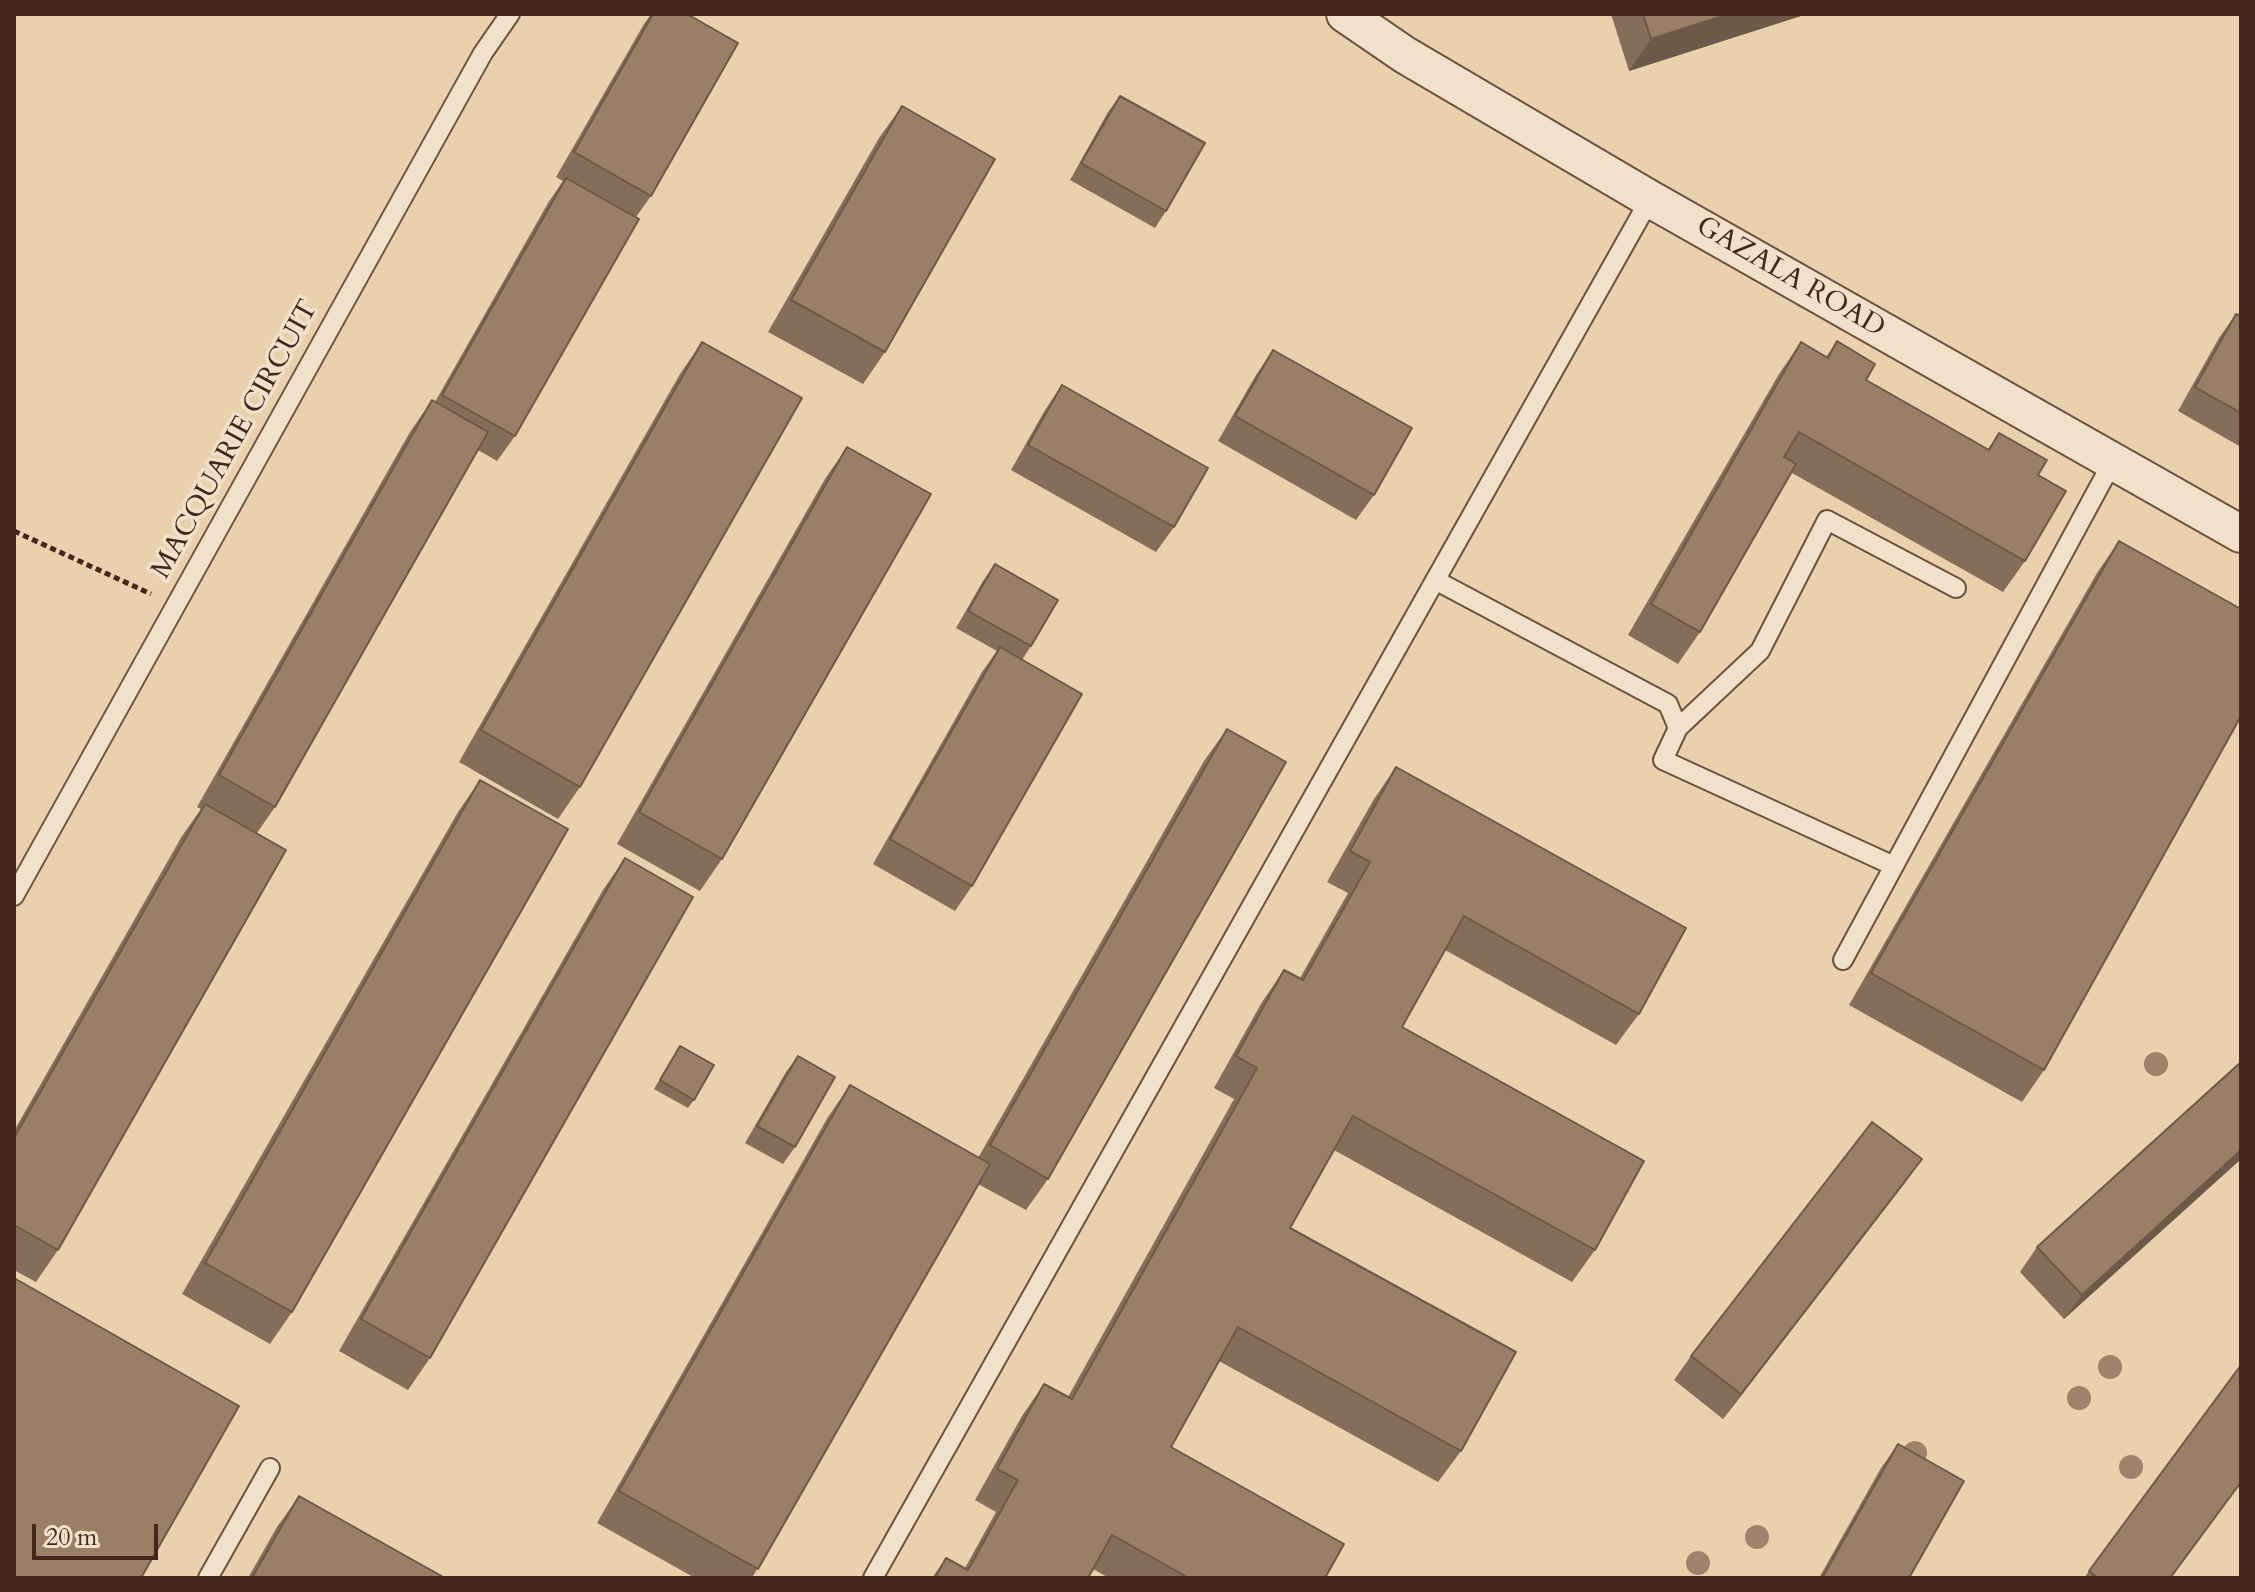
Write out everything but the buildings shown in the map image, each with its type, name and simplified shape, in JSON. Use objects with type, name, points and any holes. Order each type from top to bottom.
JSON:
[{"type":"street","name":"GAZALA ROAD","points":[[1345,14],[1405,55],[1650,199],[2241,534]]},
{"type":"lane","name":"MACQUARIE CIRCUIT","points":[[14,896],[483,53],[510,14]]},
{"type":"lane","points":[[873,1578],[1650,199]]},
{"type":"lane","points":[[1843,960],[2113,461]]},
{"type":"lane","points":[[1894,866],[1663,760],[1678,728],[1760,651],[1827,520],[1956,588]]},
{"type":"lane","points":[[1435,580],[1668,704],[1678,728]]},
{"type":"lane","points":[[208,1578],[270,1468]]},
{"type":"path","points":[[14,531],[176,605]]}]
